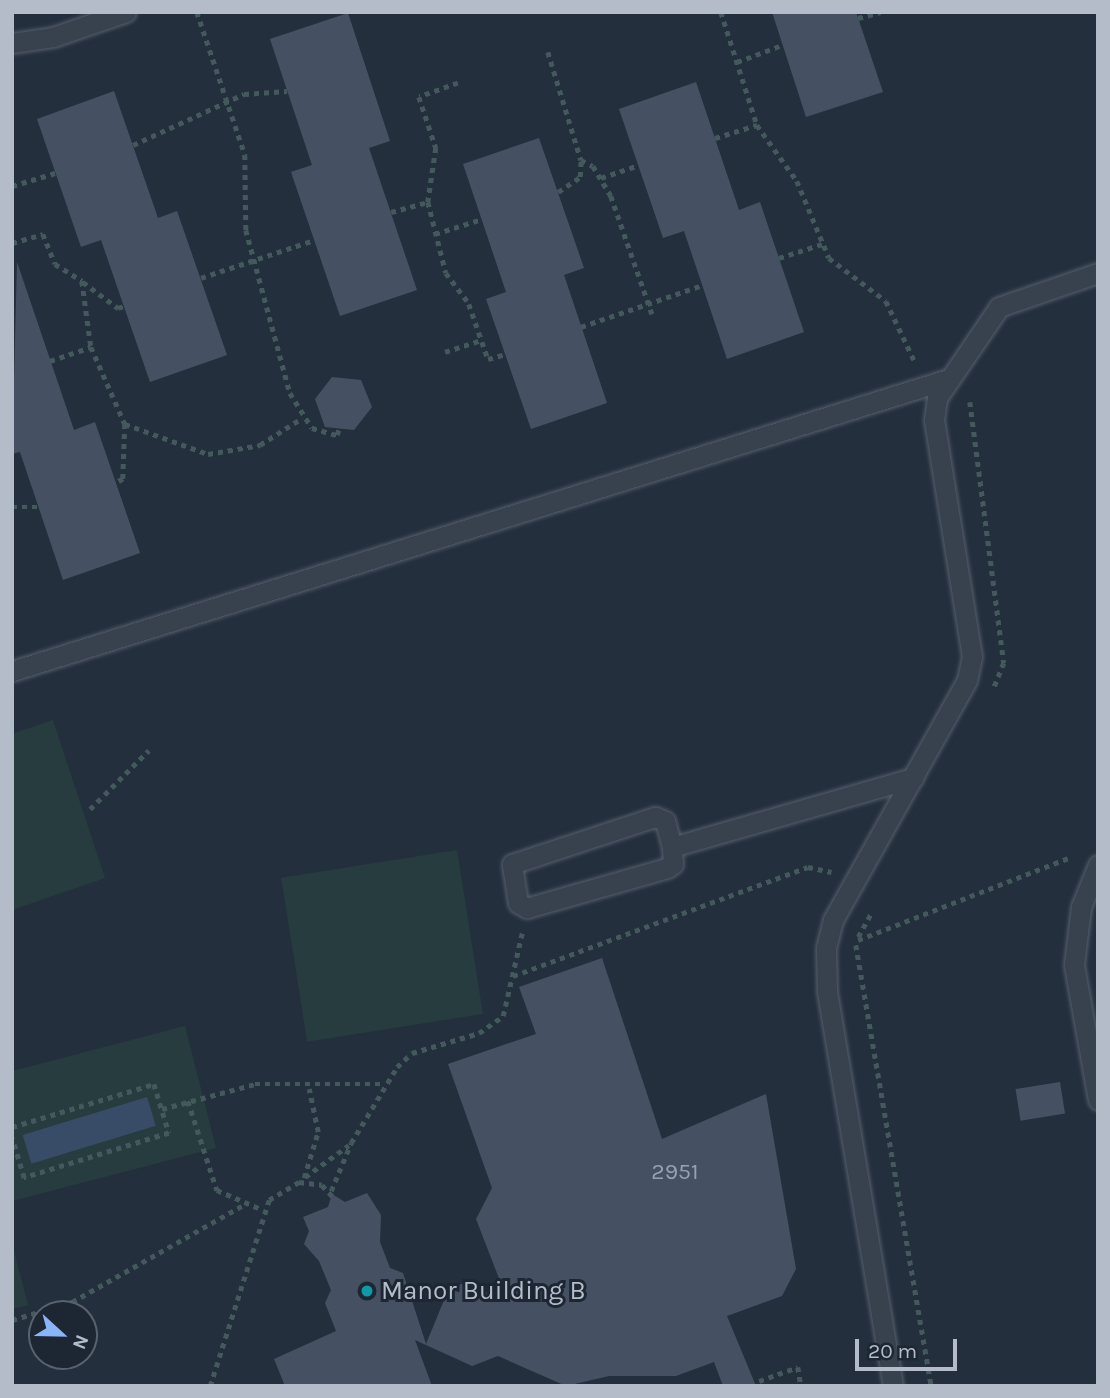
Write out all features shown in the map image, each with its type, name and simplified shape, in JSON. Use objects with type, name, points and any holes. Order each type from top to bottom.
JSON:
[{"type":"lane","points":[[12,43],[53,37],[126,12]]},
{"type":"lane","points":[[893,1386],[827,990],[826,948],[855,881],[967,680],[972,657],[934,420],[945,380],[999,307],[1098,273]]},
{"type":"lane","points":[[12,671],[920,383],[945,380]]},
{"type":"lane","points":[[672,847],[913,778]]},
{"type":"lane","points":[[655,817],[665,821],[672,847],[673,864],[667,868],[527,908],[518,903],[511,873],[520,860],[655,817]]},
{"type":"lane","points":[[1098,865],[1082,907],[1074,965],[1098,1100]]},
{"type":"path","points":[[197,12],[245,155],[244,214],[253,260],[302,418],[323,433],[337,435],[339,428]]},
{"type":"path","points":[[720,12],[757,125],[797,181],[822,244],[838,269],[886,301],[898,317],[920,383]]},
{"type":"path","points":[[858,18],[880,12]]},
{"type":"path","points":[[737,62],[782,44]]},
{"type":"path","points":[[548,52],[581,160],[580,177],[558,192]]},
{"type":"path","points":[[458,83],[419,97],[436,148],[428,202],[446,273],[469,304],[488,359],[505,354]]},
{"type":"path","points":[[132,145],[228,100],[287,91]]},
{"type":"path","points":[[715,138],[757,125]]},
{"type":"path","points":[[581,160],[601,178],[652,314]]},
{"type":"path","points":[[601,178],[638,165]]},
{"type":"path","points":[[12,186],[55,173]]},
{"type":"path","points":[[391,212],[428,202]]},
{"type":"path","points":[[435,234],[482,219]]},
{"type":"path","points":[[12,243],[43,234],[55,264],[118,308],[124,306]]},
{"type":"path","points":[[201,278],[314,240]]},
{"type":"path","points":[[779,258],[822,244]]},
{"type":"path","points":[[82,281],[91,347],[125,424],[123,479],[116,483]]},
{"type":"path","points":[[581,327],[703,285]]},
{"type":"path","points":[[445,352],[481,340]]},
{"type":"path","points":[[50,361],[91,347]]},
{"type":"path","points":[[974,395],[966,410],[1004,663],[990,696]]},
{"type":"path","points":[[125,424],[208,454],[260,444],[302,418]]},
{"type":"path","points":[[12,507],[39,507]]},
{"type":"path","points":[[90,809],[149,750]]},
{"type":"path","points":[[856,940],[1043,873],[1080,849]]},
{"type":"path","points":[[513,976],[808,867],[855,881]]},
{"type":"path","points":[[875,906],[856,940],[931,1386]]},
{"type":"path","points":[[334,1198],[331,1191],[351,1143],[384,1084],[412,1053],[479,1033],[503,1016],[527,908]]},
{"type":"path","points":[[12,1127],[154,1084],[169,1133],[24,1178],[12,1138]]},
{"type":"path","points":[[162,1109],[254,1084],[309,1089],[384,1084]]},
{"type":"path","points":[[304,1178],[318,1132],[309,1089]]},
{"type":"path","points":[[188,1101],[217,1190],[242,1206],[263,1210]]},
{"type":"path","points":[[210,1386],[231,1334],[263,1210],[276,1192],[299,1182],[351,1143]]},
{"type":"path","points":[[299,1182],[331,1191]]},
{"type":"path","points":[[12,1320],[72,1302],[242,1206]]},
{"type":"path","points":[[759,1381],[798,1367],[801,1386]]},
{"type":"green space","points":[[53,720],[105,878],[12,910],[12,734]]},
{"type":"green space","points":[[457,850],[483,1014],[307,1042],[281,878]]},
{"type":"green space","points":[[185,1026],[216,1148],[12,1201],[12,1071]]},
{"type":"green space","points":[[12,1243],[28,1305],[12,1309]]},
{"type":"water","points":[[147,1097],[156,1126],[31,1164],[23,1135]]},
{"type":"building","points":[[772,12],[856,12],[883,92],[806,117]]},
{"type":"building","points":[[348,13],[390,141],[369,148],[417,290],[340,316],[291,172],[312,165],[270,39]]},
{"type":"building","points":[[696,82],[739,210],[760,202],[804,332],[727,359],[684,231],[663,238],[619,109]]},
{"type":"building","points":[[114,91],[158,218],[177,211],[227,355],[150,382],[101,240],[81,247],[37,119]]},
{"type":"building","points":[[539,138],[584,268],[564,275],[607,403],[531,429],[486,299],[506,292],[463,164]]},
{"type":"building","points":[[17,262],[74,430],[95,422],[140,553],[63,580],[20,452],[12,454]]},
{"type":"building","points":[[332,377],[361,380],[372,407],[354,430],[325,427],[315,399]]},
{"type":"building","points":[[602,958],[662,1139],[766,1094],[796,1269],[782,1296],[727,1316],[756,1386],[723,1386],[714,1362],[676,1376],[609,1376],[566,1386],[498,1356],[472,1366],[415,1340],[432,1386],[285,1386],[274,1359],[336,1331],[325,1303],[331,1290],[319,1261],[304,1244],[309,1231],[303,1217],[328,1207],[332,1194],[345,1202],[367,1193],[381,1215],[380,1242],[390,1268],[403,1273],[426,1344],[449,1288],[461,1284],[507,1299],[476,1219],[492,1188],[448,1064],[536,1034],[519,987]]},
{"type":"building","points":[[1060,1082],[1065,1114],[1021,1121],[1016,1089]]},
{"type":"place","name":"Manor Building B","points":[[367,1291]]}]
